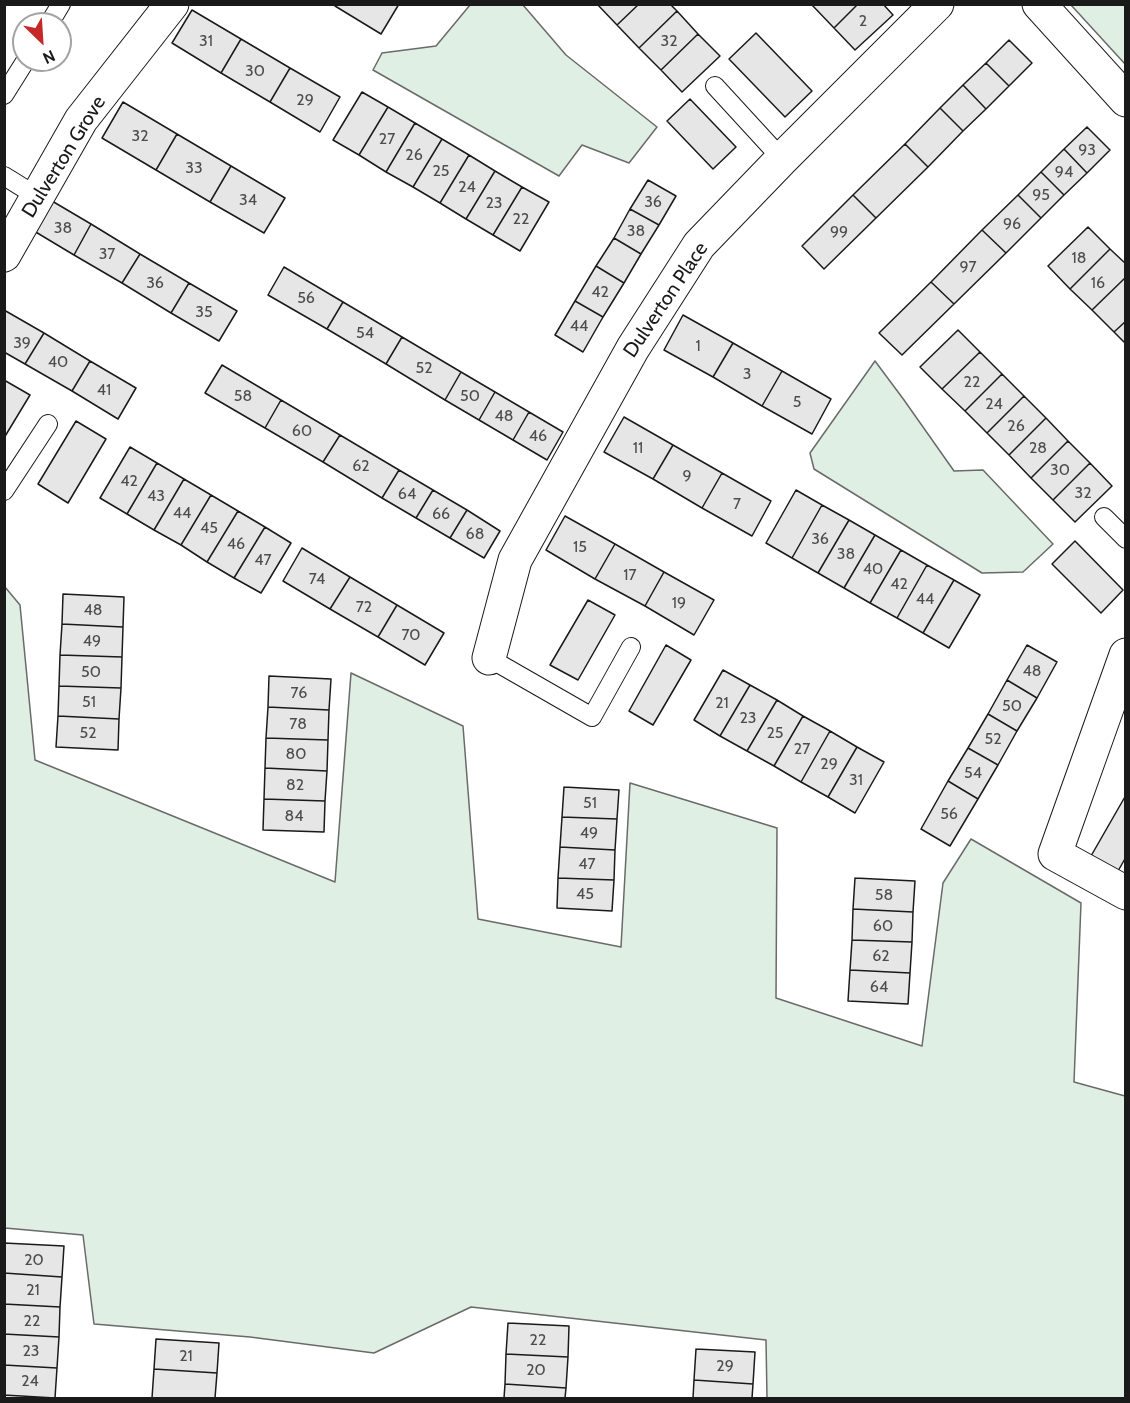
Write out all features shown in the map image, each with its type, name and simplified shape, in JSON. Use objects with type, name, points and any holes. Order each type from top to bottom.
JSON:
[{"type":"street","name":"Dulverton Grove","points":[[4,255],[81,120],[172,4]]},
{"type":"street","name":"Dulverton Place","points":[[489,658],[515,560],[633,348],[699,245],[937,4]]},
{"type":"street","points":[[1039,4],[1125,100]]},
{"type":"street","points":[[1125,656],[1056,854],[1125,893]]},
{"type":"lane","points":[[4,95],[18,72]]},
{"type":"lane","points":[[715,86],[782,159]]},
{"type":"lane","points":[[4,176],[38,197]]},
{"type":"lane","points":[[4,490],[48,424]]},
{"type":"lane","points":[[1104,517],[1125,539]]},
{"type":"lane","points":[[489,658],[592,717],[631,647]]},
{"type":"green space","points":[[470,5],[523,5],[566,55],[657,127],[629,163],[582,145],[559,176],[373,70],[382,53],[436,46]]},
{"type":"green space","points":[[1071,5],[1125,5],[1125,64]]},
{"type":"green space","points":[[875,361],[954,471],[983,470],[1053,544],[1023,572],[982,573],[814,469],[810,453]]},
{"type":"green space","points":[[5,587],[20,605],[35,760],[335,882],[351,673],[463,726],[478,919],[621,947],[630,783],[777,828],[776,998],[922,1046],[943,883],[971,839],[1081,903],[1074,1082],[1125,1096],[1125,1398],[767,1398],[766,1340],[471,1307],[374,1353],[250,1337],[94,1324],[83,1235],[5,1228]]},
{"type":"building","points":[[336,4],[399,4],[381,34],[335,6]]},
{"type":"building","points":[[597,4],[639,4],[617,25]]},
{"type":"building","points":[[639,4],[670,4],[677,11],[639,48],[617,25]]},
{"type":"building","points":[[813,4],[858,4],[834,28]]},
{"type":"building","points":[[858,4],[883,4],[893,15],[855,50],[834,28]]},
{"type":"building","points":[[192,10],[241,39],[221,73],[172,43]]},
{"type":"building","points":[[677,11],[698,34],[661,70],[639,48]]},
{"type":"building","points":[[756,33],[812,91],[785,117],[729,59]]},
{"type":"building","points":[[698,34],[720,56],[682,92],[661,70]]},
{"type":"building","points":[[241,39],[290,68],[270,102],[221,73]]},
{"type":"building","points":[[1009,40],[1032,63],[1009,86],[986,63]]},
{"type":"building","points":[[986,63],[1009,86],[986,109],[963,85]]},
{"type":"building","points":[[290,68],[340,97],[320,132],[270,102]]},
{"type":"building","points":[[963,85],[986,109],[963,131],[940,108]]},
{"type":"building","points":[[362,92],[388,107],[359,155],[333,140]]},
{"type":"building","points":[[690,99],[736,147],[713,169],[667,121]]},
{"type":"building","points":[[123,102],[177,134],[156,170],[102,138]]},
{"type":"building","points":[[388,107],[415,123],[386,172],[359,155]]},
{"type":"building","points":[[940,108],[963,131],[928,167],[905,144]]},
{"type":"building","points":[[415,123],[442,139],[413,187],[386,172]]},
{"type":"building","points":[[1087,127],[1110,150],[1087,173],[1064,149]]},
{"type":"building","points":[[177,134],[231,166],[210,202],[156,170]]},
{"type":"building","points":[[442,139],[469,155],[440,203],[413,187]]},
{"type":"building","points":[[905,144],[928,167],[876,218],[853,195]]},
{"type":"building","points":[[1064,149],[1087,173],[1064,195],[1041,172]]},
{"type":"building","points":[[469,155],[495,171],[466,219],[440,203]]},
{"type":"building","points":[[231,166],[285,198],[264,233],[210,202]]},
{"type":"building","points":[[495,171],[522,187],[493,235],[466,219]]},
{"type":"building","points":[[1041,172],[1064,195],[1041,218],[1018,195]]},
{"type":"building","points":[[648,180],[676,196],[659,225],[630,209]]},
{"type":"building","points":[[522,187],[549,202],[520,251],[493,235]]},
{"type":"building","points":[[853,195],[876,218],[824,269],[802,246]]},
{"type":"building","points":[[1018,195],[1041,218],[1006,253],[982,230]]},
{"type":"building","points":[[52,201],[91,224],[74,255],[34,231]]},
{"type":"building","points":[[630,209],[659,225],[641,254],[614,238]]},
{"type":"building","points":[[91,224],[140,254],[122,283],[74,255]]},
{"type":"building","points":[[1088,227],[1110,249],[1070,289],[1048,266]]},
{"type":"building","points":[[982,230],[1006,253],[954,304],[931,282]]},
{"type":"building","points":[[614,238],[641,254],[624,283],[596,266]]},
{"type":"building","points":[[1110,249],[1126,264],[1126,277],[1092,310],[1070,289]]},
{"type":"building","points":[[140,254],[189,283],[171,313],[122,283]]},
{"type":"building","points":[[596,266],[624,283],[603,317],[575,301]]},
{"type":"building","points":[[284,267],[343,302],[327,329],[268,295]]},
{"type":"building","points":[[1126,277],[1126,321],[1114,332],[1092,310]]},
{"type":"building","points":[[931,282],[954,304],[902,355],[879,333]]},
{"type":"building","points":[[189,283],[237,311],[219,341],[171,313]]},
{"type":"building","points":[[575,301],[603,317],[583,352],[555,335]]},
{"type":"building","points":[[343,302],[402,337],[386,364],[327,329]]},
{"type":"building","points":[[4,310],[44,333],[25,364],[4,352]]},
{"type":"building","points":[[683,315],[733,343],[713,377],[664,350]]},
{"type":"building","points":[[1126,321],[1126,344],[1114,332]]},
{"type":"building","points":[[958,330],[980,352],[942,389],[920,367]]},
{"type":"building","points":[[44,333],[90,361],[72,391],[25,364]]},
{"type":"building","points":[[402,337],[461,372],[445,400],[386,364]]},
{"type":"building","points":[[733,343],[782,371],[762,406],[713,377]]},
{"type":"building","points":[[980,352],[1002,374],[965,411],[942,389]]},
{"type":"building","points":[[90,361],[136,388],[118,419],[72,391]]},
{"type":"building","points":[[222,365],[281,400],[265,428],[205,393]]},
{"type":"building","points":[[782,371],[831,399],[812,434],[762,406]]},
{"type":"building","points":[[461,372],[495,392],[479,420],[445,400]]},
{"type":"building","points":[[1002,374],[1024,396],[987,433],[965,411]]},
{"type":"building","points":[[4,380],[30,395],[4,438]]},
{"type":"building","points":[[495,392],[529,412],[513,440],[479,420]]},
{"type":"building","points":[[1024,396],[1046,418],[1009,455],[987,433]]},
{"type":"building","points":[[281,400],[340,435],[323,462],[265,428]]},
{"type":"building","points":[[529,412],[563,432],[547,460],[513,440]]},
{"type":"building","points":[[624,417],[673,445],[653,479],[604,452]]},
{"type":"building","points":[[1046,418],[1068,441],[1031,478],[1009,455]]},
{"type":"building","points":[[76,421],[106,439],[68,503],[38,484]]},
{"type":"building","points":[[340,435],[399,470],[382,498],[323,462]]},
{"type":"building","points":[[1068,441],[1090,463],[1053,500],[1031,478]]},
{"type":"building","points":[[673,445],[722,473],[702,508],[653,479]]},
{"type":"building","points":[[130,447],[157,463],[127,514],[100,498]]},
{"type":"building","points":[[157,463],[184,479],[154,530],[127,514]]},
{"type":"building","points":[[1090,463],[1112,486],[1075,522],[1053,500]]},
{"type":"building","points":[[399,470],[433,490],[416,518],[382,498]]},
{"type":"building","points":[[722,473],[771,501],[752,536],[702,508]]},
{"type":"building","points":[[184,479],[211,495],[181,545],[154,530]]},
{"type":"building","points":[[433,490],[467,510],[450,538],[416,518]]},
{"type":"building","points":[[796,490],[822,505],[792,558],[766,543]]},
{"type":"building","points":[[211,495],[238,511],[207,562],[181,545]]},
{"type":"building","points":[[822,505],[849,520],[818,573],[792,558]]},
{"type":"building","points":[[467,510],[500,531],[484,558],[450,538]]},
{"type":"building","points":[[238,511],[265,527],[234,578],[207,562]]},
{"type":"building","points":[[565,516],[615,544],[595,579],[546,550]]},
{"type":"building","points":[[849,520],[875,535],[844,588],[818,573]]},
{"type":"building","points":[[265,527],[291,543],[261,593],[234,578]]},
{"type":"building","points":[[875,535],[901,550],[870,603],[844,588]]},
{"type":"building","points":[[1075,541],[1123,590],[1101,613],[1052,564]]},
{"type":"building","points":[[615,544],[664,572],[645,606],[595,579]]},
{"type":"building","points":[[302,548],[350,577],[330,609],[283,581]]},
{"type":"building","points":[[901,550],[927,565],[897,618],[870,603]]},
{"type":"building","points":[[927,565],[954,580],[923,633],[897,618]]},
{"type":"building","points":[[664,572],[714,600],[694,635],[645,606]]},
{"type":"building","points":[[350,577],[397,605],[378,637],[330,609]]},
{"type":"building","points":[[954,580],[980,595],[949,648],[923,633]]},
{"type":"building","points":[[63,594],[124,597],[123,627],[62,624]]},
{"type":"building","points":[[588,600],[615,615],[578,680],[550,665]]},
{"type":"building","points":[[397,605],[444,633],[425,665],[378,637]]},
{"type":"building","points":[[62,624],[123,627],[122,657],[60,655]]},
{"type":"building","points":[[666,645],[691,660],[653,725],[629,711]]},
{"type":"building","points":[[1027,645],[1057,662],[1037,698],[1007,680]]},
{"type":"building","points":[[60,655],[122,657],[121,688],[59,686]]},
{"type":"building","points":[[723,670],[750,685],[720,736],[694,720]]},
{"type":"building","points":[[269,676],[331,679],[329,710],[268,707]]},
{"type":"building","points":[[1007,680],[1037,698],[1017,731],[988,714]]},
{"type":"building","points":[[750,685],[777,700],[747,751],[720,736]]},
{"type":"building","points":[[59,686],[121,688],[119,719],[58,716]]},
{"type":"building","points":[[777,700],[803,716],[774,766],[747,751]]},
{"type":"building","points":[[268,707],[329,710],[328,740],[266,738]]},
{"type":"building","points":[[988,714],[1017,731],[998,765],[968,748]]},
{"type":"building","points":[[58,716],[119,719],[118,750],[56,747]]},
{"type":"building","points":[[803,716],[830,731],[801,782],[774,766]]},
{"type":"building","points":[[830,731],[857,747],[828,797],[801,782]]},
{"type":"building","points":[[266,738],[328,740],[327,771],[265,768]]},
{"type":"building","points":[[857,747],[884,762],[855,813],[828,797]]},
{"type":"building","points":[[968,748],[998,765],[978,799],[948,781]]},
{"type":"building","points":[[265,768],[327,771],[325,801],[264,799]]},
{"type":"building","points":[[948,781],[978,799],[950,846],[921,829]]},
{"type":"building","points":[[564,787],[619,790],[617,819],[562,817]]},
{"type":"building","points":[[1126,795],[1126,857],[1118,871],[1091,856]]},
{"type":"building","points":[[264,799],[325,801],[324,832],[263,830]]},
{"type":"building","points":[[562,817],[617,819],[615,850],[560,847]]},
{"type":"building","points":[[560,847],[615,850],[614,880],[558,878]]},
{"type":"building","points":[[558,878],[614,880],[612,911],[557,908]]},
{"type":"building","points":[[855,878],[915,881],[913,912],[853,909]]},
{"type":"building","points":[[853,909],[913,912],[912,942],[852,940]]},
{"type":"building","points":[[852,940],[912,942],[910,973],[850,970]]},
{"type":"building","points":[[850,970],[910,973],[908,1004],[848,1001]]},
{"type":"building","points":[[4,1243],[64,1246],[62,1277],[4,1273]]},
{"type":"building","points":[[4,1273],[62,1277],[60,1307],[4,1304]]},
{"type":"building","points":[[4,1304],[60,1307],[59,1337],[4,1334]]},
{"type":"building","points":[[508,1323],[569,1326],[568,1357],[506,1354]]},
{"type":"building","points":[[4,1334],[59,1337],[57,1368],[4,1365]]},
{"type":"building","points":[[156,1339],[219,1343],[217,1373],[154,1369]]},
{"type":"building","points":[[696,1349],[755,1352],[753,1384],[694,1380]]},
{"type":"building","points":[[506,1354],[568,1357],[566,1388],[505,1384]]},
{"type":"building","points":[[4,1365],[57,1368],[55,1398],[4,1395]]},
{"type":"building","points":[[154,1369],[217,1373],[215,1398],[152,1398]]},
{"type":"building","points":[[694,1380],[753,1384],[752,1398],[693,1398]]},
{"type":"building","points":[[505,1384],[566,1388],[565,1398],[504,1398]]},
{"type":"building","points":[[4,1395],[55,1398],[4,1398]]}]
